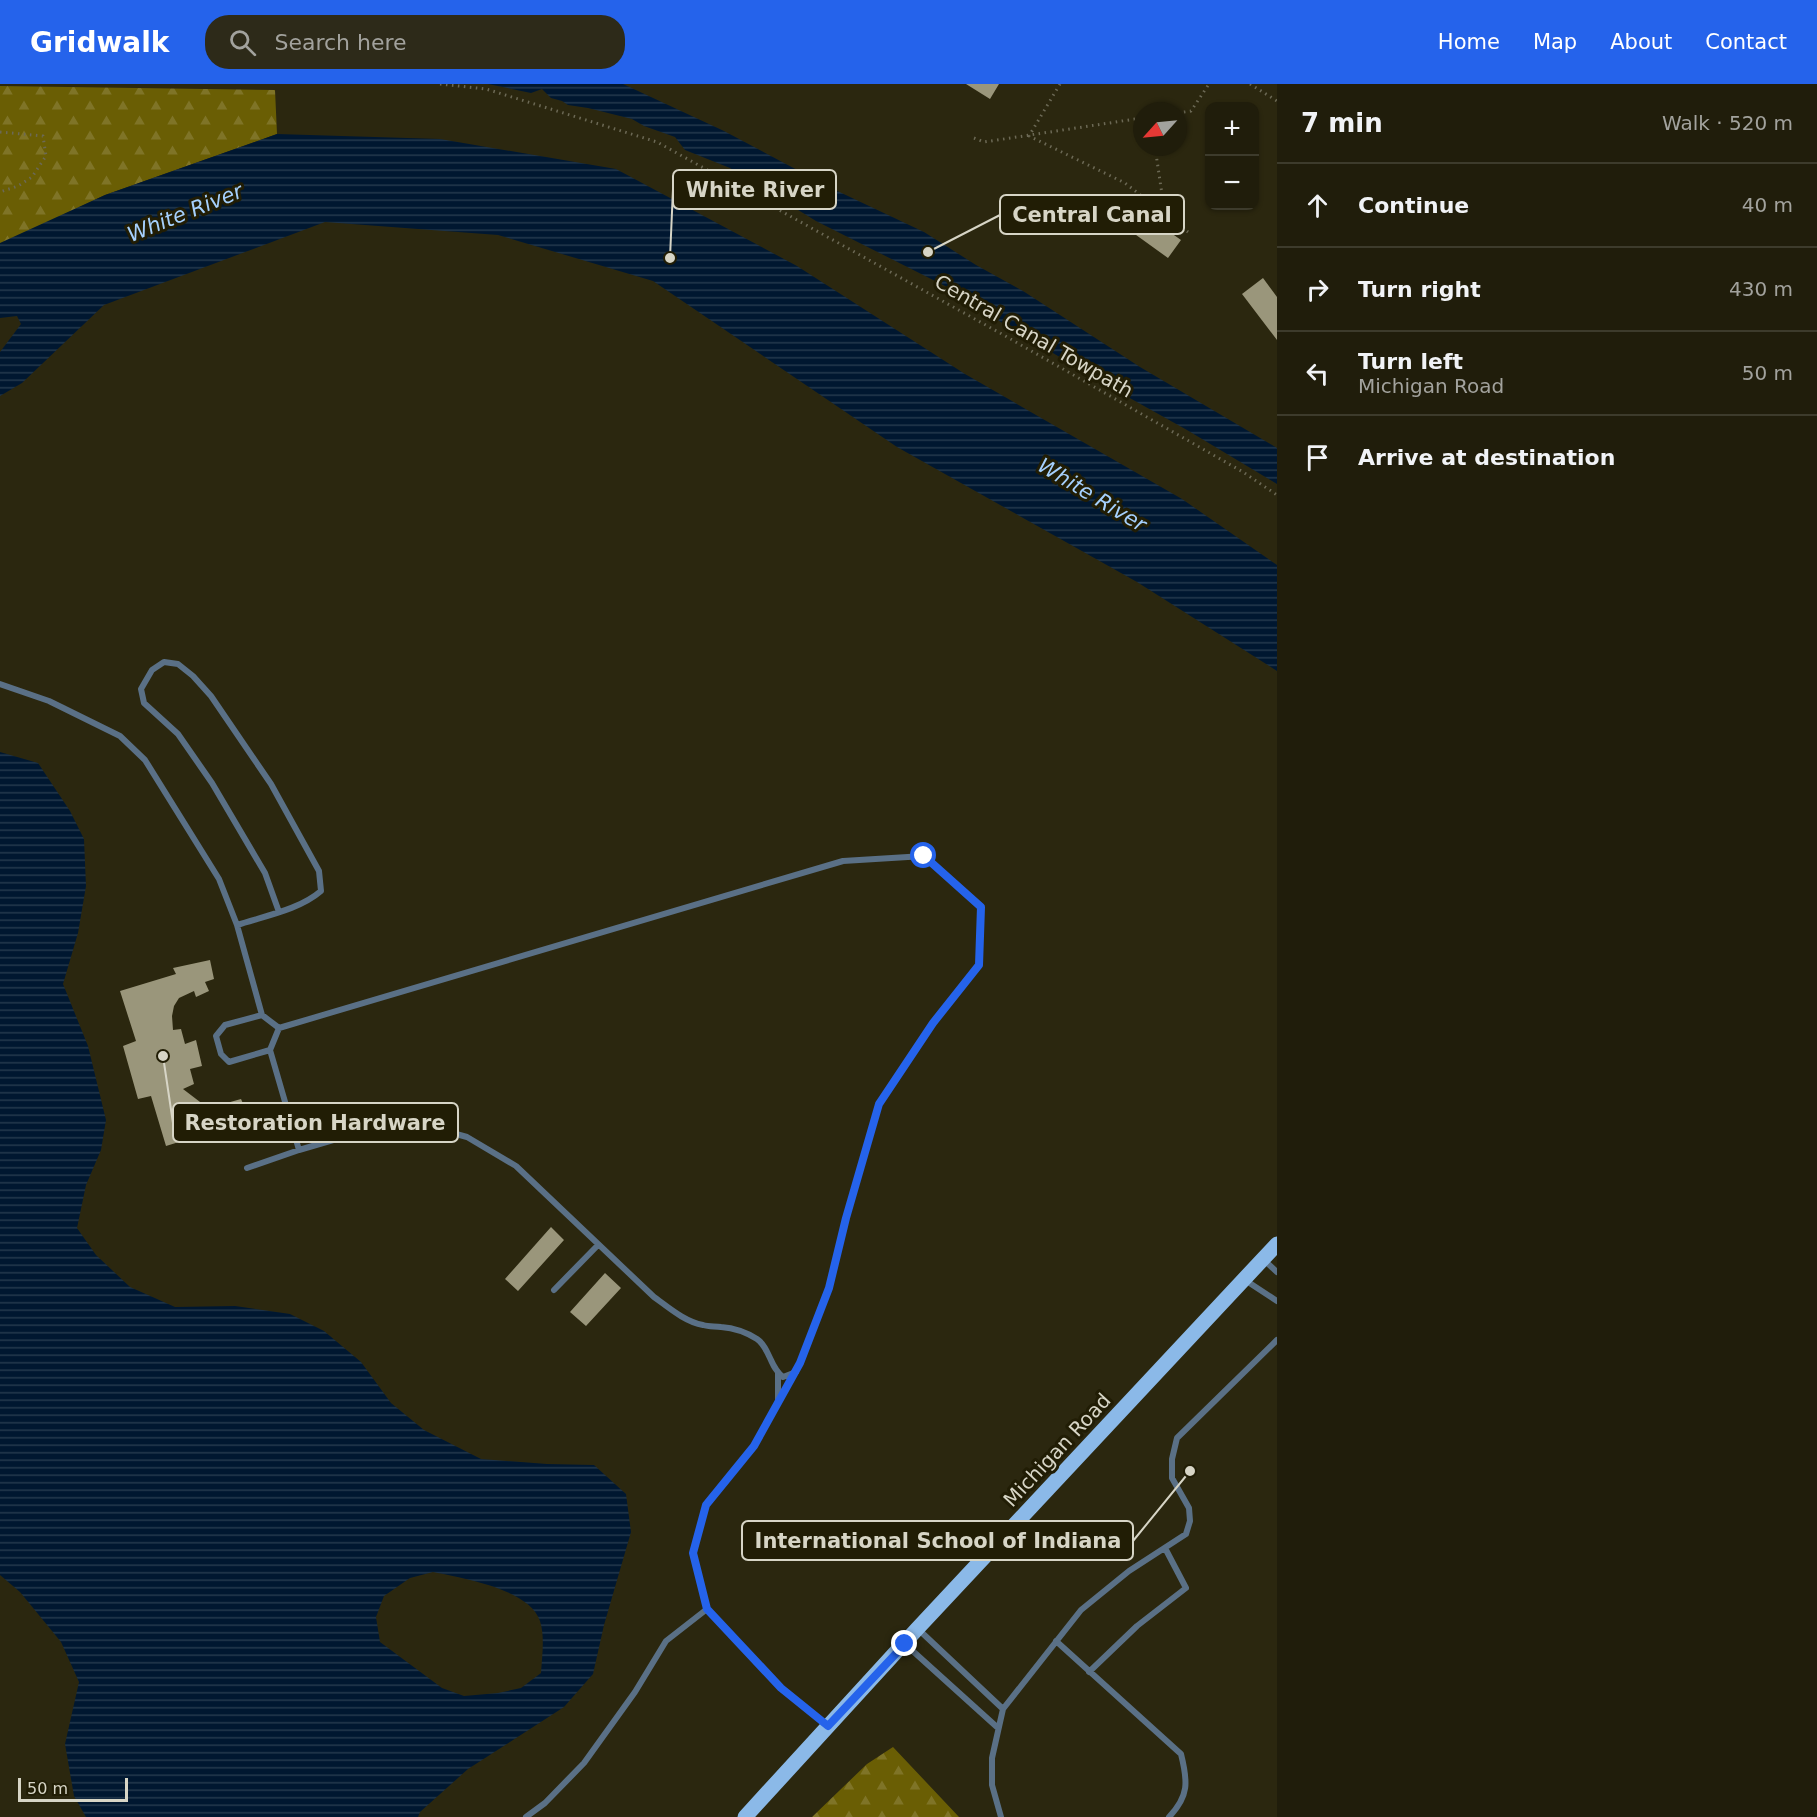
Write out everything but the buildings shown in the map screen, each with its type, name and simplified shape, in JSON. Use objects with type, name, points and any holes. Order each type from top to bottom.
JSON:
[{"type":"main road","name":"Michigan Road","points":[[745,1817],[917,1629],[1277,1244]]},
{"type":"lane","points":[[237,925],[279,912],[311,900],[321,891],[320,871],[271,784],[211,696],[193,676],[178,664],[164,663],[152,670],[141,689],[144,703],[178,734],[212,783],[265,873],[279,912]]},
{"type":"lane","points":[[0,684],[49,701],[120,736],[145,760],[219,879],[237,925],[262,1014],[279,1028]]},
{"type":"lane","points":[[279,1028],[843,861],[924,856],[981,907],[979,965],[933,1023],[879,1104],[846,1218],[829,1288],[800,1363],[754,1446],[706,1505],[693,1553],[707,1609],[781,1688],[828,1726]]},
{"type":"lane","points":[[262,1014],[225,1025],[216,1036],[221,1053],[230,1062],[270,1050]]},
{"type":"lane","points":[[279,1028],[270,1050],[299,1150]]},
{"type":"lane","points":[[247,1168],[381,1126],[408,1125],[438,1129],[467,1137],[516,1166],[654,1297],[678,1314],[701,1325],[741,1331],[759,1340],[778,1373],[777,1404]]},
{"type":"lane","points":[[554,1290],[598,1245]]},
{"type":"lane","points":[[1263,1259],[1277,1272]]},
{"type":"lane","points":[[1245,1280],[1277,1301]]},
{"type":"lane","points":[[1000,1817],[992,1785],[992,1758],[1003,1709],[1081,1610],[1130,1571],[1186,1534],[1190,1521],[1189,1508],[1172,1478],[1172,1459],[1177,1438],[1277,1340]]},
{"type":"lane","points":[[778,1373],[783,1377],[795,1372]]},
{"type":"lane","points":[[1089,1672],[1137,1626],[1186,1588],[1165,1548]]},
{"type":"lane","points":[[526,1817],[546,1803],[584,1763],[634,1692],[666,1641],[707,1609]]},
{"type":"lane","points":[[917,1629],[1003,1709]]},
{"type":"lane","points":[[1056,1641],[1181,1754],[1186,1774],[1185,1793],[1178,1807],[1169,1817]]},
{"type":"lane","points":[[905,1644],[998,1728]]},
{"type":"path","name":"Central Canal Towpath","points":[[440,84],[486,89],[657,142],[1000,333],[1243,472],[1277,495]]},
{"type":"path","points":[[1029,136],[1060,84]]},
{"type":"path","points":[[1187,112],[1191,111],[1209,84]]},
{"type":"path","points":[[1250,84],[1277,101]]},
{"type":"path","points":[[974,138],[984,142],[1133,119]]},
{"type":"path","points":[[0,132],[43,136],[46,156],[32,177],[18,186],[0,192]]},
{"type":"path","points":[[1029,136],[1125,183],[1188,232]]},
{"type":"path","points":[[1156,156],[1163,201],[1161,210]]},
{"type":"green space","points":[[0,86],[275,90],[277,134],[105,195],[0,245]]},
{"type":"green space","points":[[893,1747],[959,1817],[812,1817],[867,1764]]},
{"type":"water","points":[[488,84],[623,84],[724,131],[831,188],[924,232],[1023,291],[1140,367],[1277,448],[1277,484],[964,300],[949,288],[816,221],[730,168],[685,150],[675,137],[644,126],[632,119],[568,105],[551,98],[542,89],[531,93]]},
{"type":"water","points":[[277,134],[440,139],[616,169],[797,266],[965,374],[1182,499],[1277,565],[1277,671],[1137,582],[897,447],[653,281],[498,235],[325,222],[104,305],[22,383],[0,396],[0,352],[21,324],[17,316],[0,318],[0,243],[105,195]]},
{"type":"water","points":[[0,752],[38,763],[70,811],[84,839],[86,886],[78,933],[63,984],[88,1046],[106,1120],[101,1150],[86,1185],[77,1228],[96,1255],[130,1287],[175,1307],[235,1306],[290,1314],[324,1331],[361,1362],[391,1403],[424,1430],[481,1459],[594,1465],[626,1494],[631,1532],[604,1625],[593,1674],[564,1707],[468,1769],[420,1812],[418,1817],[86,1817],[74,1796],[65,1744],[79,1682],[61,1642],[20,1592],[0,1575]],"holes":[[[433,1572],[494,1587],[523,1601],[534,1610],[540,1621],[542,1633],[541,1673],[521,1688],[464,1696],[442,1688],[380,1642],[376,1617],[384,1596],[410,1578]]]},
{"type":"place","name":"Central Canal","points":[[928,252]]},
{"type":"place","name":"White River","points":[[670,258]]},
{"type":"place","name":"Restoration Hardware","points":[[163,1056]]},
{"type":"place","name":"International School of Indiana","points":[[1190,1471]]},
{"type":"route","points":[[905,1644],[828,1726],[781,1688],[707,1609],[693,1553],[706,1505],[754,1446],[800,1363],[829,1288],[846,1218],[879,1104],[933,1023],[979,965],[981,907],[924,856]]}]
